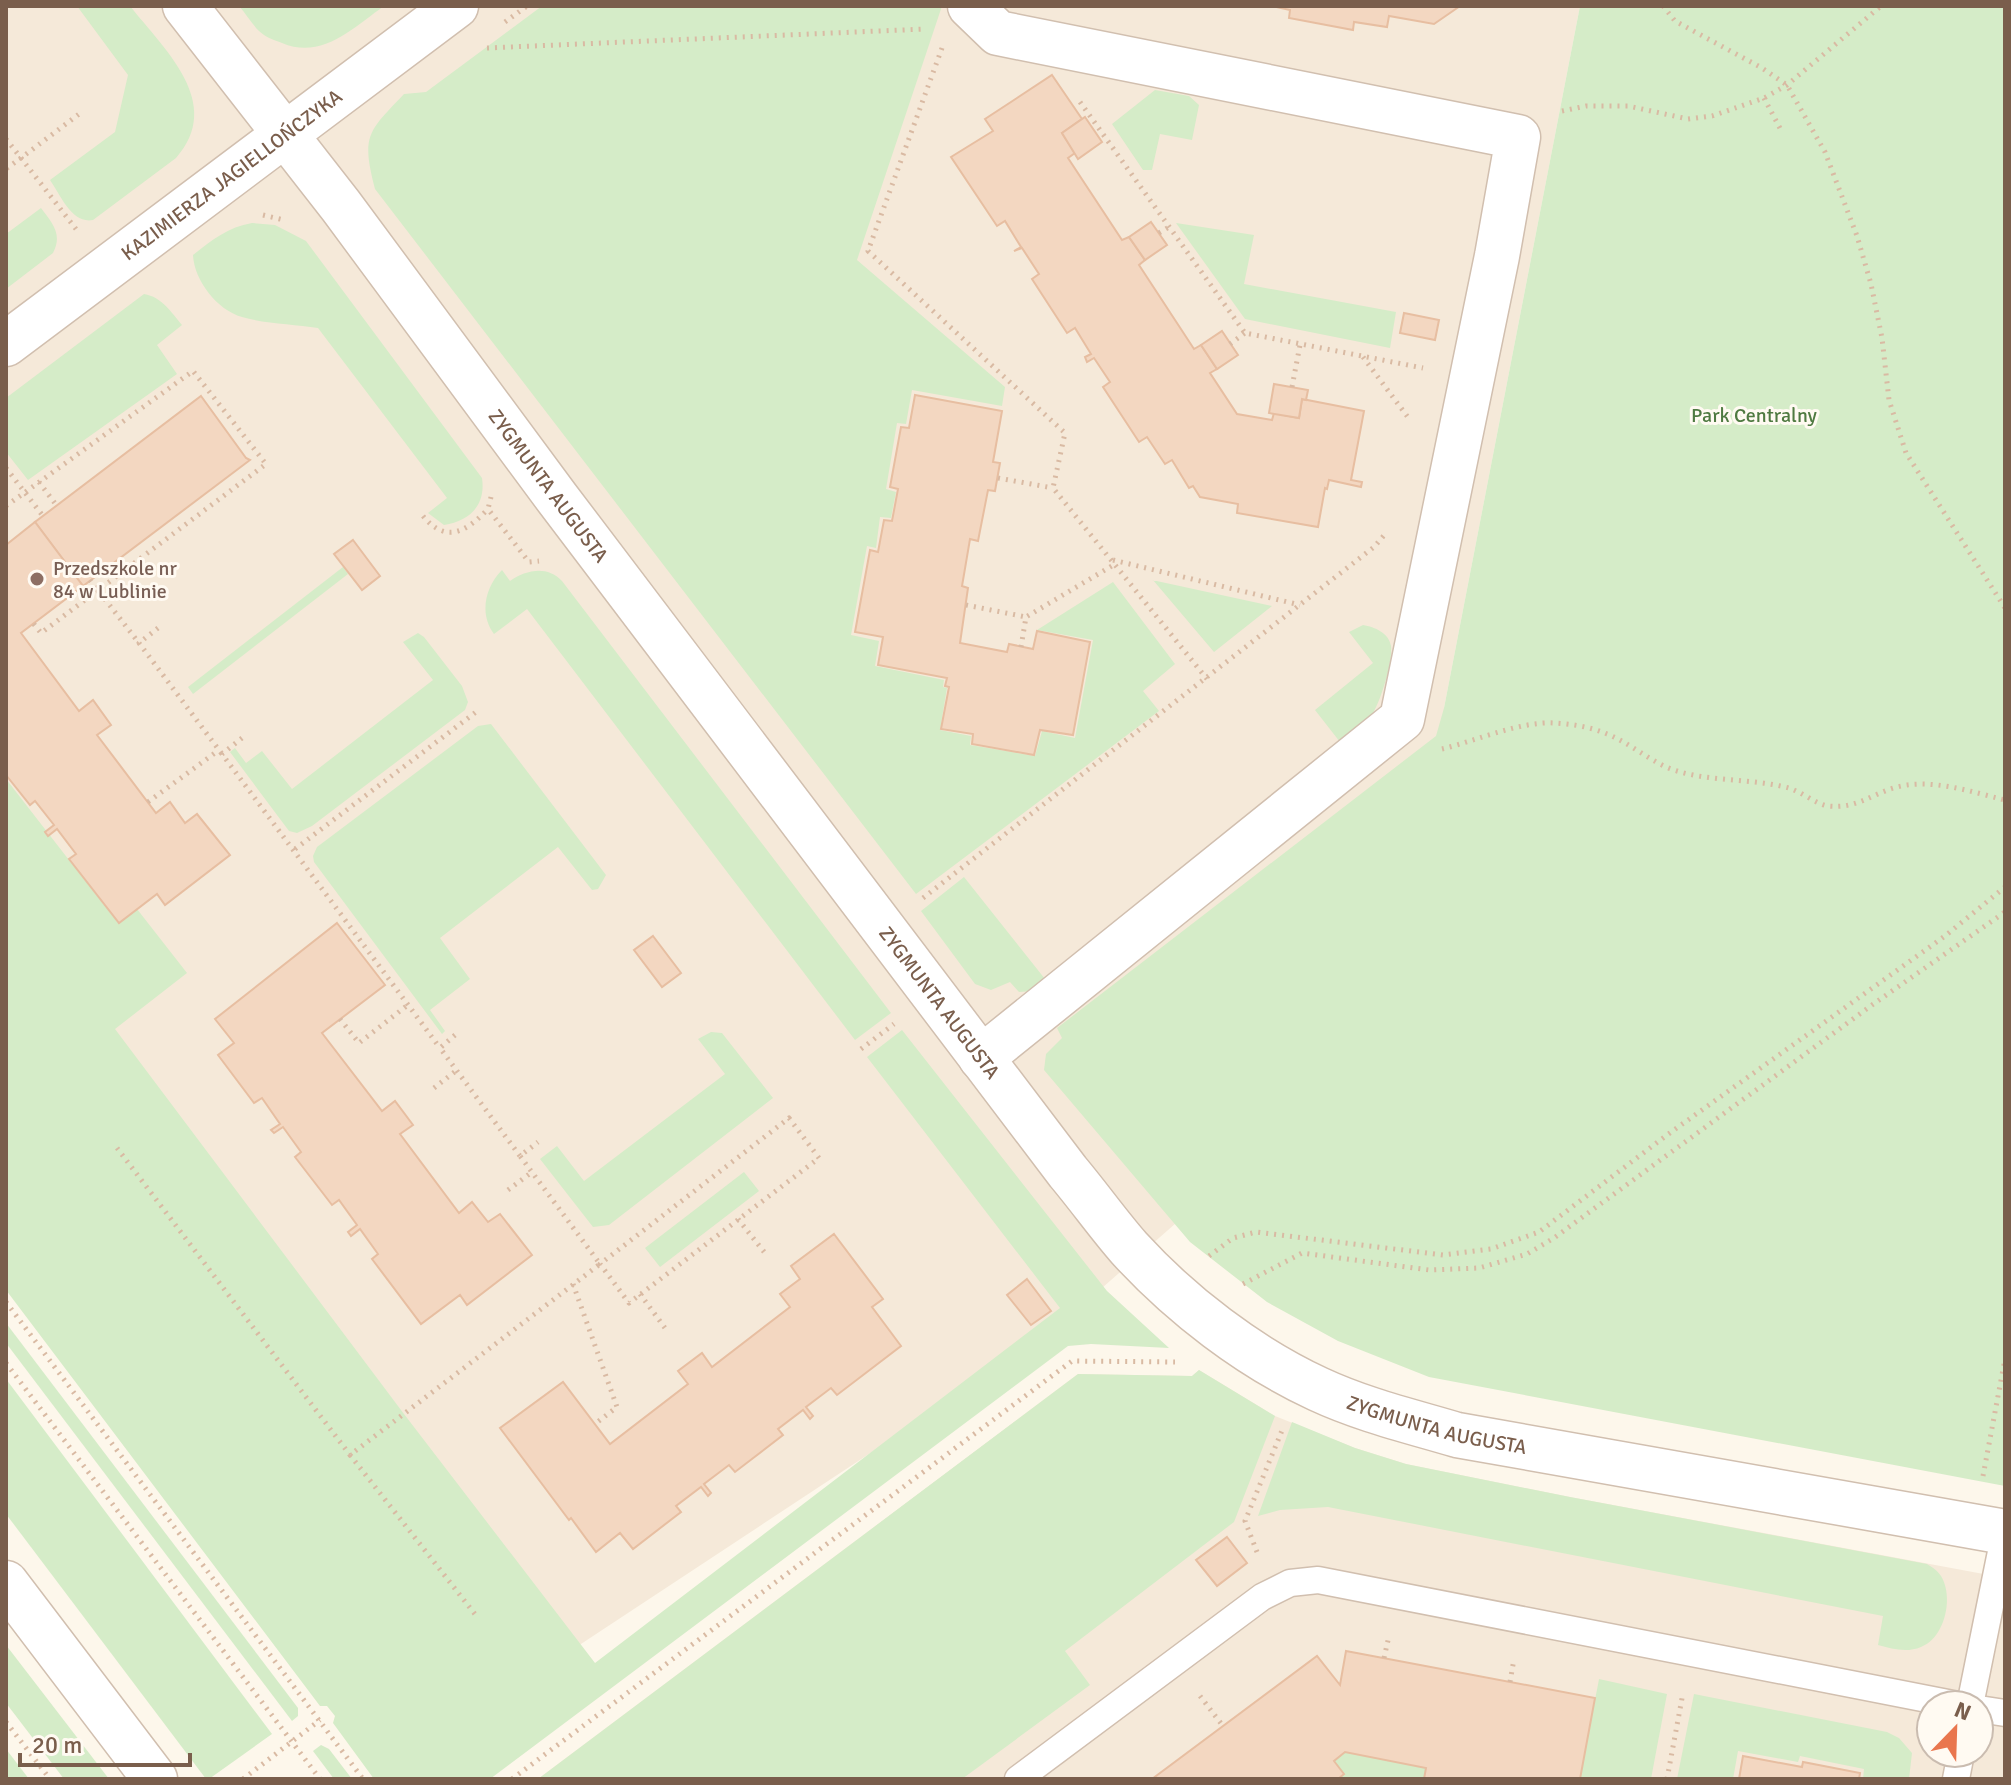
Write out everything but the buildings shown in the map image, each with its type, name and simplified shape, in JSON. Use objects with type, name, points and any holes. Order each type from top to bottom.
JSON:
[{"type":"street","name":"ZYGMUNTA AUGUSTA","points":[[185,6],[286,135],[981,1058],[1130,1249],[1173,1290],[1264,1361],[1319,1390],[1374,1411],[1457,1435],[2005,1532]]},
{"type":"street","name":"KAZIMIERZA JAGIELLOŃCZYKA","points":[[6,344],[456,6]]},
{"type":"street","points":[[970,6],[998,33],[1518,137],[1497,256],[1402,719],[981,1058]]},
{"type":"street","points":[[6,1583],[155,1779]]},
{"type":"lane","points":[[1973,1689],[2005,1532]]},
{"type":"lane","points":[[1018,1779],[1272,1592],[1290,1583],[1318,1580],[1915,1697]]},
{"type":"path","points":[[1663,6],[1675,21],[1733,51],[1787,85],[1825,152],[1857,236],[1882,338],[1889,400],[1906,453],[2005,608]]},
{"type":"path","points":[[1518,137],[1539,116],[1586,106],[1628,106],[1688,119],[1712,116],[1764,98],[1787,85],[1881,6]]},
{"type":"path","points":[[486,48],[933,29]]},
{"type":"path","points":[[944,43],[868,251],[1065,433],[1053,488]]},
{"type":"path","points":[[1088,51],[1078,99],[1096,129],[1245,333],[1437,371]]},
{"type":"path","points":[[1764,98],[1782,132]]},
{"type":"path","points":[[6,169],[83,111]]},
{"type":"path","points":[[6,139],[84,239]]},
{"type":"path","points":[[1159,233],[1169,227]]},
{"type":"path","points":[[1230,344],[1245,333]]},
{"type":"path","points":[[1292,387],[1300,345]]},
{"type":"path","points":[[1363,356],[1414,425]]},
{"type":"path","points":[[6,506],[193,371],[266,464],[41,633],[33,623]]},
{"type":"path","points":[[6,468],[43,516]]},
{"type":"path","points":[[998,478],[1053,488],[1207,679]]},
{"type":"path","points":[[39,482],[57,506]]},
{"type":"path","points":[[423,516],[434,529],[451,533],[466,528],[488,509]]},
{"type":"path","points":[[922,898],[1374,547],[1391,527]]},
{"type":"path","points":[[966,605],[1026,617],[1114,562],[1300,605]]},
{"type":"path","points":[[90,580],[295,849],[440,1048],[457,1070],[520,1156],[532,1172],[600,1264],[629,1303],[819,1158],[789,1118],[600,1264],[350,1455]]},
{"type":"path","points":[[1021,647],[1026,617]]},
{"type":"path","points":[[139,643],[158,628]]},
{"type":"path","points":[[295,849],[480,709]]},
{"type":"path","points":[[1395,725],[1409,741],[1426,751],[1550,723],[1582,726],[1609,734],[1669,768],[1695,776],[1749,779],[1788,787],[1823,805],[1847,807],[1898,787],[1920,785],[1968,791],[2005,800]]},
{"type":"path","points":[[148,802],[154,793],[242,738]]},
{"type":"path","points":[[1173,1290],[1195,1267],[1233,1238],[1256,1232],[1443,1255],[1491,1249],[1539,1232],[1667,1135],[1945,936],[2005,887]]},
{"type":"path","points":[[1239,1287],[1302,1253],[1429,1270],[1479,1268],[1527,1254],[1554,1238],[1872,1005],[2005,912]]},
{"type":"path","points":[[340,1019],[359,1043],[409,1004]]},
{"type":"path","points":[[440,1048],[455,1035]]},
{"type":"path","points":[[861,1049],[877,1037]]},
{"type":"path","points":[[434,1088],[457,1070]]},
{"type":"path","points":[[520,1156],[538,1142]]},
{"type":"path","points":[[117,1148],[478,1618]]},
{"type":"path","points":[[508,1190],[532,1172]]},
{"type":"path","points":[[738,1219],[765,1253]]},
{"type":"path","points":[[573,1284],[617,1407],[595,1424]]},
{"type":"path","points":[[640,1294],[665,1328]]},
{"type":"path","points":[[6,1302],[363,1779]]},
{"type":"path","points":[[1982,1482],[2005,1359]]},
{"type":"path","points":[[512,1779],[1072,1361],[1186,1362]]},
{"type":"path","points":[[6,1363],[320,1779]]},
{"type":"path","points":[[1272,1592],[1245,1521],[1284,1426]]},
{"type":"path","points":[[1384,1658],[1391,1626]]},
{"type":"path","points":[[1510,1682],[1516,1650]]},
{"type":"path","points":[[1667,1779],[1685,1683]]},
{"type":"path","points":[[1192,1686],[1223,1726]]},
{"type":"path","points":[[243,1779],[320,1720]]},
{"type":"path","points":[[6,1722],[50,1779]]},
{"type":"shaded area","points":[[6,6],[1580,6],[1444,708],[1963,807],[1192,1209],[1045,1338],[540,1671],[6,982]]},
{"type":"shaded area","points":[[1199,1370],[1275,1416],[1355,1448],[1406,1464],[2005,1578],[2005,1779],[538,1779],[1078,1374],[1192,1376]]},
{"type":"green space","points":[[77,6],[130,6],[172,58],[184,78],[192,97],[194,117],[189,137],[176,158],[93,220],[79,218],[73,213],[50,180],[115,132],[128,75]]},
{"type":"green space","points":[[239,6],[384,6],[349,32],[324,45],[297,47],[261,33]]},
{"type":"green space","points":[[542,6],[942,6],[857,260],[1005,387],[1002,406],[912,390],[906,424],[897,423],[886,489],[896,492],[891,518],[880,517],[876,548],[867,546],[851,635],[879,641],[875,666],[944,680],[943,687],[947,688],[940,730],[971,736],[970,745],[1035,756],[1042,731],[1075,738],[1093,640],[1037,630],[1113,582],[1175,664],[1143,691],[1159,711],[916,894],[375,189],[369,145],[375,127],[392,107],[404,94],[426,92]]},
{"type":"green space","name":"Park Centralny","points":[[1580,6],[2005,6],[2005,1486],[1429,1377],[1338,1341],[1267,1302],[1190,1242],[1044,1070],[1046,1054],[1062,1038],[1057,1028],[1436,736],[1444,708]]},
{"type":"green space","points":[[1155,90],[1189,96],[1199,105],[1192,140],[1160,134],[1152,170],[1143,170],[1112,124]]},
{"type":"green space","points":[[41,208],[56,234],[53,253],[6,289],[6,234]]},
{"type":"green space","points":[[252,223],[275,225],[306,241],[482,478],[479,504],[469,515],[444,525],[428,513],[447,498],[318,328],[242,317],[224,308],[208,293],[194,265],[193,255],[228,231]]},
{"type":"green space","points":[[1176,223],[1254,235],[1244,284],[1396,312],[1390,348],[1245,319]]},
{"type":"green space","points":[[144,294],[161,302],[182,325],[157,345],[177,374],[28,480],[6,452],[6,398]]},
{"type":"green space","points":[[343,567],[348,574],[193,694],[188,687]]},
{"type":"green space","points":[[502,570],[510,581],[523,574],[543,571],[562,581],[891,1013],[855,1040],[527,609],[494,634],[487,618],[486,601],[491,584]]},
{"type":"green space","points":[[1153,580],[1272,606],[1214,652]]},
{"type":"green space","points":[[1363,625],[1377,629],[1387,638],[1391,646],[1390,661],[1373,713],[1340,742],[1315,710],[1373,663],[1349,632]]},
{"type":"green space","points":[[418,633],[462,686],[468,702],[465,710],[312,826],[297,833],[289,831],[230,752],[235,748],[246,763],[262,751],[292,789],[433,680],[403,642]]},
{"type":"green space","points":[[491,724],[606,875],[598,889],[592,890],[558,847],[440,938],[470,979],[430,1010],[445,1031],[442,1034],[314,862],[313,856],[317,847],[478,726]]},
{"type":"green space","points":[[6,779],[118,923],[137,909],[187,973],[115,1029],[595,1663],[1060,1308],[867,1057],[902,1030],[1107,1291],[1169,1348],[1091,1344],[1068,1346],[490,1779],[374,1779],[333,1723],[335,1716],[327,1706],[320,1706],[6,1290]]},
{"type":"green space","points":[[964,877],[1045,979],[1033,991],[1019,992],[1010,982],[991,990],[975,984],[921,911]]},
{"type":"green space","points":[[711,1032],[722,1033],[773,1098],[609,1225],[593,1227],[540,1159],[557,1146],[584,1181],[725,1074],[698,1039]]},
{"type":"green space","points":[[744,1172],[759,1191],[660,1267],[645,1248]]},
{"type":"green space","points":[[6,1323],[298,1708],[298,1716],[292,1721],[6,1343]]},
{"type":"green space","points":[[1199,1370],[1275,1416],[1234,1522],[1065,1651],[1090,1685],[962,1779],[538,1779],[1078,1374],[1192,1376]]},
{"type":"green space","points":[[6,1379],[272,1734],[209,1779],[6,1514]]},
{"type":"green space","points":[[1292,1422],[1355,1448],[1406,1464],[1927,1564],[1938,1572],[1945,1585],[1945,1616],[1929,1642],[1916,1649],[1894,1649],[1878,1645],[1883,1616],[1328,1507],[1280,1510],[1258,1516]]},
{"type":"green space","points":[[6,1645],[109,1779],[64,1779],[6,1703]]},
{"type":"green space","points":[[1599,1679],[1667,1694],[1651,1779],[1580,1779]]},
{"type":"green space","points":[[1694,1694],[1887,1732],[1899,1738],[1912,1753],[1909,1779],[1863,1779],[1864,1769],[1800,1756],[1798,1762],[1738,1751],[1733,1779],[1677,1779]]},
{"type":"green space","points":[[321,1745],[329,1749],[352,1779],[334,1779],[313,1751]]},
{"type":"green space","points":[[6,1749],[29,1779],[6,1779]]},
{"type":"green space","points":[[1345,1752],[1426,1768],[1424,1779],[1338,1779],[1344,1774],[1334,1761]]},
{"type":"place","name":"Przedszkole nr 84 w Lublinie","points":[[37,579]]}]
